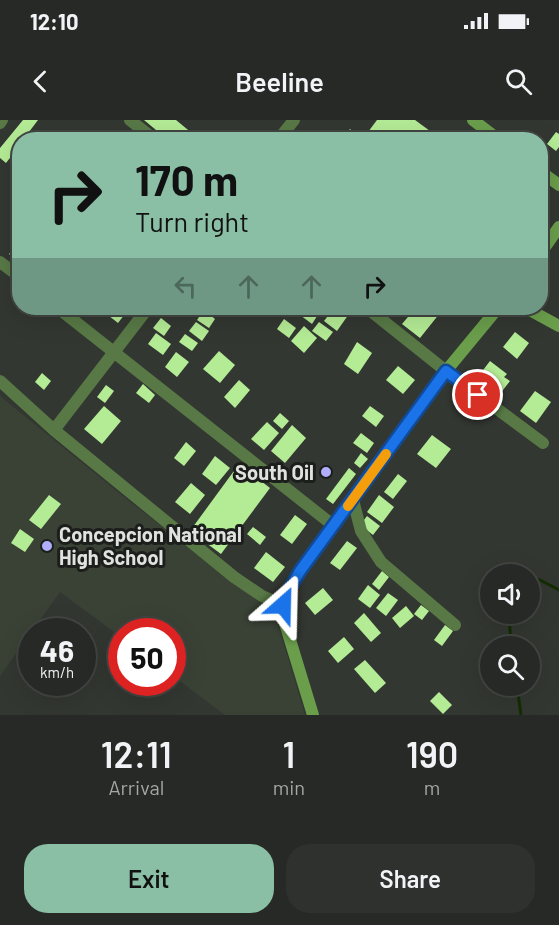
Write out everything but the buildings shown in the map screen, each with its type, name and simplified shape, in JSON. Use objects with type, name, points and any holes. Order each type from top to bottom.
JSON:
[{"type":"main road","points":[[473,120],[488,132]]},
{"type":"main road","points":[[548,243],[559,227]]},
{"type":"main road","points":[[313,715],[284,620],[283,605],[289,590],[300,571],[446,371],[492,315]]},
{"type":"main road","points":[[539,315],[559,326]]},
{"type":"street","points":[[130,120],[145,132]]},
{"type":"street","points":[[284,132],[294,120]]},
{"type":"street","points":[[67,315],[334,526]]},
{"type":"street","points":[[54,430],[143,315]]},
{"type":"street","points":[[376,315],[543,443]]},
{"type":"street","points":[[0,381],[54,430],[234,577],[262,596],[283,605]]},
{"type":"street","points":[[353,500],[361,531],[381,562],[455,625]]},
{"type":"shaded area","points":[[0,396],[129,501],[275,614],[305,715],[225,715],[186,686],[186,618],[108,618],[108,627],[60,592],[41,618],[18,618],[18,651],[0,676]]},
{"type":"waterway","points":[[540,580],[559,590]]},
{"type":"waterway","points":[[510,624],[510,636]]},
{"type":"waterway","points":[[518,696],[521,715]]},
{"type":"slow traffic","points":[[348,506],[386,454]]},
{"type":"place","name":"South Oil","points":[[326,472]]},
{"type":"place","name":"Concepcion National High School","points":[[47,546]]},
{"type":"route","points":[[283,605],[300,571],[446,371],[478,395]]}]
